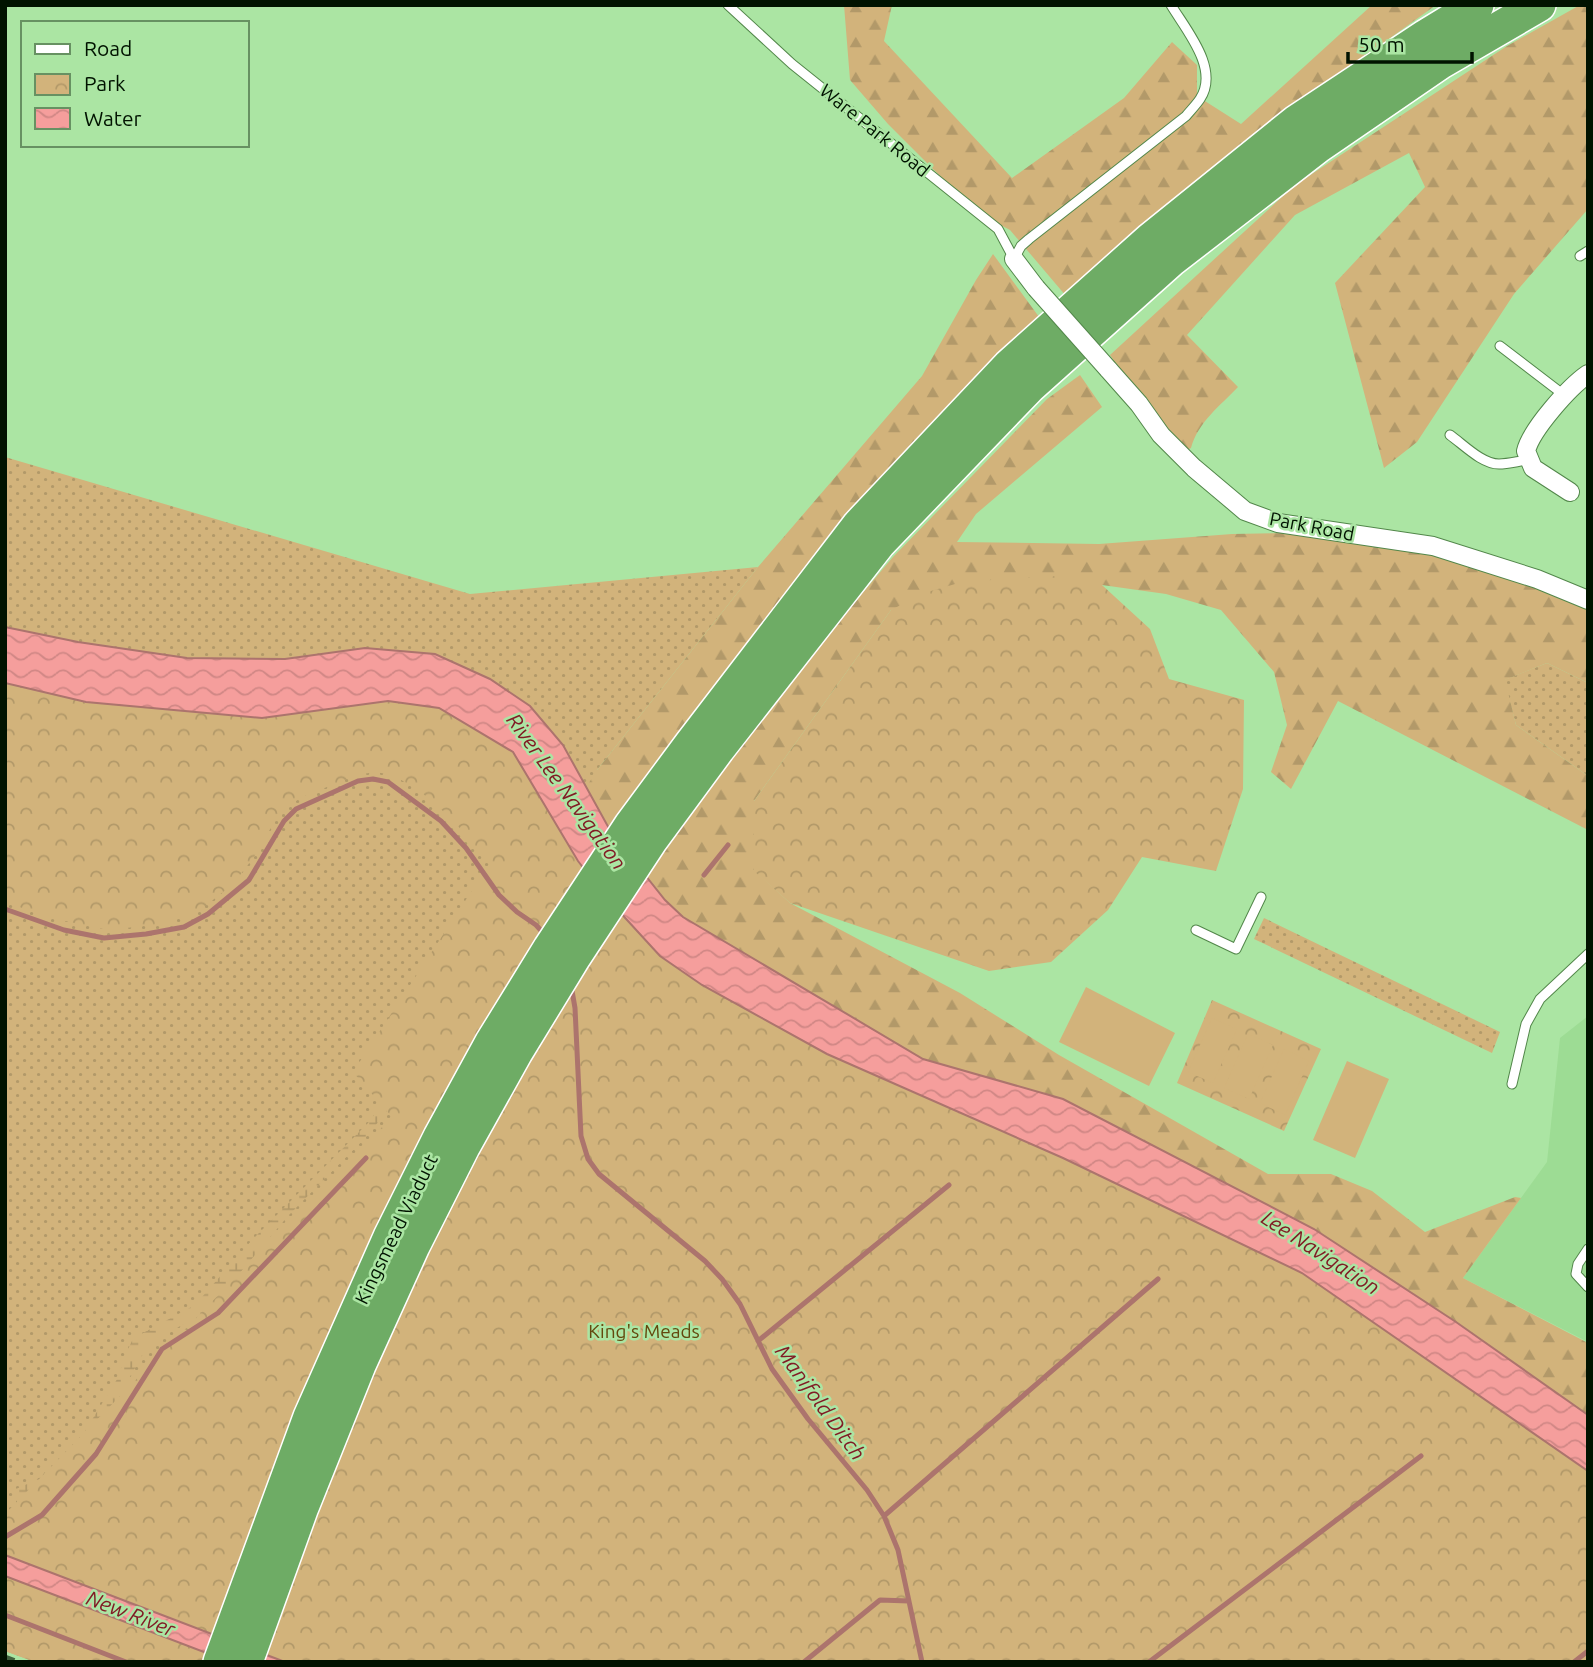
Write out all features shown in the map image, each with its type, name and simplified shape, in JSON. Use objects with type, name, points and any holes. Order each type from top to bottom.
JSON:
[{"type":"highway","points":[[641,833],[859,525],[1009,366],[1151,239],[1296,122],[1477,5]]},
{"type":"highway","points":[[641,833],[718,749],[879,543],[1030,387],[1171,260],[1317,147],[1441,62],[1539,5]]},
{"type":"highway","name":"Kingsmead Viaduct","points":[[220,1662],[310,1417],[390,1237],[440,1137],[492,1042],[550,947],[641,833]]},
{"type":"highway","name":"Kingsmead Viaduct","points":[[247,1662],[333,1427],[413,1246],[463,1147],[516,1052],[574,957],[641,833]]},
{"type":"street","name":"Park Road","points":[[1014,259],[1036,288],[1139,404],[1161,435],[1210,483],[1245,511],[1278,523],[1433,547],[1537,579],[1588,600]]},
{"type":"street","points":[[1570,492],[1539,473],[1528,460],[1528,444],[1564,395],[1588,374]]},
{"type":"lane","name":"Ware Park Road","points":[[728,5],[792,64],[998,229],[1014,259]]},
{"type":"lane","points":[[1014,259],[1028,239],[1186,116],[1202,97],[1207,78],[1202,56],[1171,5]]},
{"type":"lane","points":[[1500,346],[1564,395]]},
{"type":"lane","points":[[1450,435],[1493,463],[1528,460]]},
{"type":"lane","points":[[1196,930],[1236,949],[1261,897]]},
{"type":"lane","points":[[1512,1084],[1523,1028],[1530,1016],[1540,999],[1588,954]]},
{"type":"lane","points":[[1588,1249],[1578,1264],[1576,1274],[1588,1287]]},
{"type":"shaded area","points":[[1588,1016],[1588,1342],[1463,1278],[1547,1162],[1560,1038]]},
{"type":"green space","points":[[844,5],[892,5],[884,41],[1012,178],[1124,98],[1172,42],[1197,65],[1197,96],[1241,124],[1372,5],[1436,5],[1217,163],[1066,296],[1010,230],[976,212],[888,124],[850,80]]},
{"type":"green space","points":[[1580,5],[1588,5],[1588,209],[1514,294],[1417,442],[1384,468],[1335,283],[1425,187],[1409,153],[1295,215],[1187,335],[1238,387],[1204,422],[1191,448],[1187,450],[1148,412],[1110,355],[1295,185],[1507,46]]},
{"type":"green space","points":[[993,254],[1042,321],[611,832],[587,786],[597,770],[758,567],[922,376]]},
{"type":"green space","points":[[1080,375],[1102,407],[976,514],[957,542],[1099,544],[1232,534],[1291,533],[1432,550],[1588,605],[1588,683],[1547,663],[1505,680],[1516,725],[1588,776],[1588,830],[1338,701],[1291,789],[1271,772],[1287,725],[1274,672],[1221,610],[1166,594],[1102,585],[891,610],[754,801],[754,870],[790,903],[960,993],[1059,1055],[1268,1174],[1331,1174],[1372,1191],[1425,1232],[1515,1197],[1521,1198],[1463,1278],[1588,1343],[1588,1415],[1456,1322],[1314,1229],[1063,1099],[923,1059],[683,917],[643,873],[752,723],[893,557],[1047,399]]},
{"type":"green space","name":"King's Meads","points":[[5,457],[470,594],[758,567],[597,770],[1588,1471],[1588,1662],[35,1662],[5,1651]]},
{"type":"green space","points":[[1052,576],[1102,585],[1150,629],[1169,679],[1244,700],[1243,789],[1216,871],[1142,857],[1108,910],[1051,962],[989,971],[790,903],[754,871],[754,801],[891,610],[924,593],[962,582]]},
{"type":"green space","points":[[1547,663],[1588,683],[1588,776],[1516,725],[1504,680]]},
{"type":"green space","name":"King's Meads","points":[[5,683],[86,702],[262,718],[388,701],[439,708],[513,752],[578,861],[606,897],[702,985],[827,1054],[1063,1158],[1302,1273],[1588,1471],[1588,1662],[35,1662],[5,1651],[5,1514],[392,1117],[353,1072],[490,863],[451,818],[421,792],[393,775],[375,772],[357,775],[290,804],[276,819],[254,857],[233,884],[199,911],[162,924],[108,930],[51,918],[5,902]]},
{"type":"green space","points":[[1264,918],[1500,1032],[1492,1053],[1254,939]]},
{"type":"green space","points":[[1086,987],[1175,1033],[1149,1086],[1059,1042]]},
{"type":"green space","points":[[1212,1000],[1321,1049],[1284,1131],[1177,1083]]},
{"type":"green space","points":[[1212,1018],[1237,1029],[1213,1083],[1188,1072]]},
{"type":"green space","points":[[1248,1034],[1273,1045],[1249,1099],[1224,1088]]},
{"type":"green space","points":[[1284,1049],[1309,1061],[1285,1115],[1260,1103]]},
{"type":"green space","points":[[1347,1061],[1389,1079],[1355,1158],[1313,1140]]},
{"type":"green space","points":[[389,1094],[400,1096],[364,1139],[288,1216],[222,1294],[205,1311],[156,1339],[143,1354],[97,1434],[18,1503],[14,1497],[16,1489],[36,1480],[66,1455],[82,1436],[119,1376],[132,1341],[195,1305],[252,1240],[369,1122]]},
{"type":"water","points":[[5,627],[78,642],[187,658],[285,659],[365,648],[435,654],[490,679],[530,706],[563,745],[611,832],[665,900],[683,917],[923,1059],[1063,1099],[1314,1229],[1456,1322],[1588,1415],[1588,1471],[1302,1273],[1063,1158],[827,1054],[702,985],[660,956],[606,897],[578,861],[513,752],[439,708],[388,701],[262,718],[86,702],[5,683]]},
{"type":"water","name":"New River","points":[[5,1555],[285,1662],[230,1662],[5,1576]]},
{"type":"waterway","points":[[5,909],[64,930],[104,938],[184,927],[208,914],[249,880],[284,821],[296,809],[358,781],[373,779],[388,782],[441,821],[466,848],[499,895],[546,936]]},
{"type":"waterway","points":[[704,875],[728,845]]},
{"type":"waterway","name":"Manifold Ditch","points":[[571,985],[575,1008],[581,1136],[588,1159],[599,1174],[705,1261],[722,1279],[740,1304],[772,1369],[808,1419],[867,1490],[884,1516],[898,1550],[922,1662]]},
{"type":"waterway","points":[[5,1537],[42,1515],[96,1454],[162,1349],[218,1313],[366,1158]]},
{"type":"waterway","points":[[758,1341],[949,1185]]},
{"type":"waterway","points":[[884,1516],[1158,1279]]},
{"type":"waterway","points":[[1149,1662],[1421,1456]]},
{"type":"waterway","points":[[804,1662],[880,1600],[909,1601]]},
{"type":"waterway","points":[[5,1615],[126,1662]]},
{"type":"waterway","points":[[1574,1662],[1588,1651]]},
{"type":"railway","points":[[5,1657],[18,1662]]},
{"type":"water label","name":"River Lee Navigation","points":[[567,791]]},
{"type":"water label","name":"Lee Navigation","points":[[1321,1252]]}]
